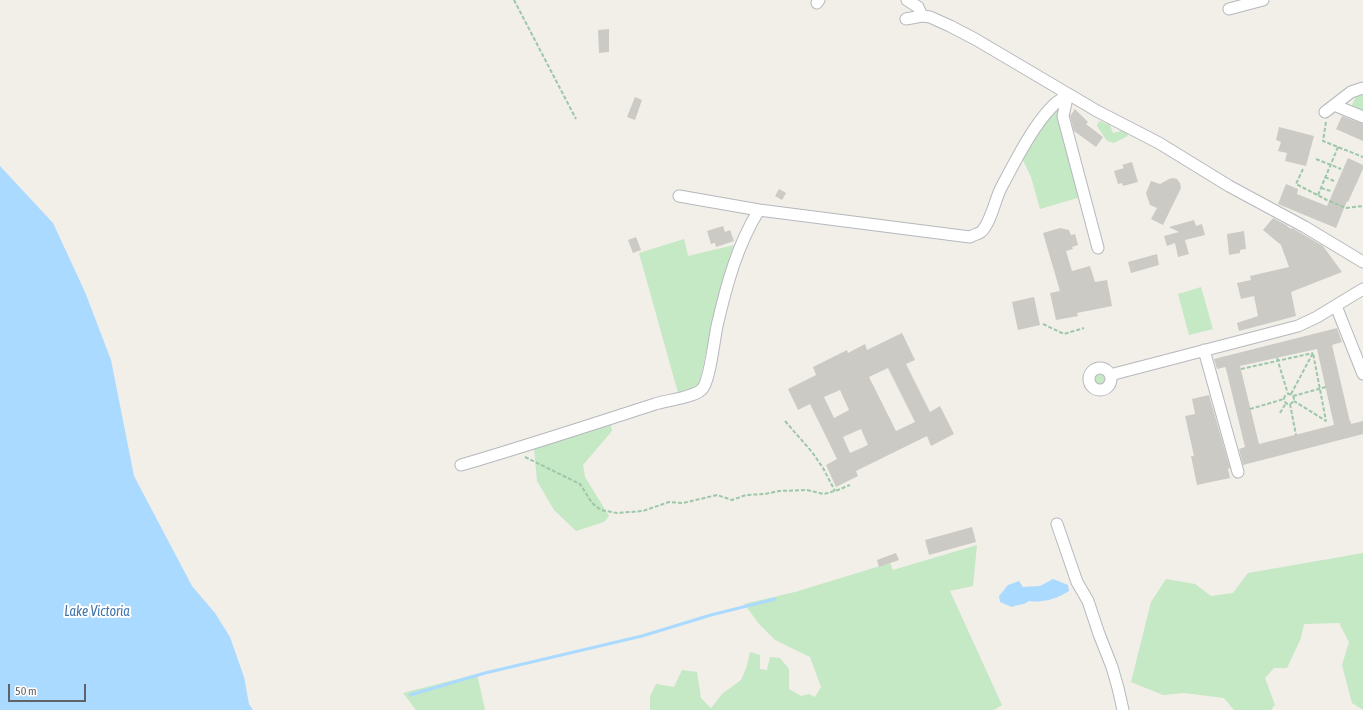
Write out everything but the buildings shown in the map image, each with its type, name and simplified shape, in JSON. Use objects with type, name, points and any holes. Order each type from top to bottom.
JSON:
[{"type":"street","points":[[907,0],[918,7],[922,16]]},
{"type":"street","points":[[1229,9],[1263,0]]},
{"type":"street","points":[[906,19],[922,16],[937,20],[975,39],[1097,111],[1159,143],[1229,186],[1305,227],[1363,262]]},
{"type":"street","points":[[1329,109],[1351,92],[1363,88]]},
{"type":"street","points":[[679,196],[759,210],[970,237],[981,232],[985,226],[999,192],[1040,121],[1056,103],[1068,94]]},
{"type":"street","points":[[1068,94],[1063,116],[1098,248]]},
{"type":"street","points":[[1329,109],[1363,117]]},
{"type":"street","points":[[461,465],[657,403],[693,394],[703,388],[707,378],[717,327],[726,292],[747,231],[759,210]]},
{"type":"street","points":[[1110,375],[1298,326],[1317,318],[1363,289]]},
{"type":"street","points":[[1336,306],[1363,374]]},
{"type":"street","points":[[1204,350],[1238,472]]},
{"type":"street","points":[[1057,524],[1077,582],[1088,601],[1112,667],[1123,710]]},
{"type":"path","points":[[514,0],[576,119]]},
{"type":"path","points":[[1329,109],[1323,141],[1363,157]]},
{"type":"path","points":[[1318,195],[1338,147]]},
{"type":"path","points":[[1316,159],[1341,169]]},
{"type":"path","points":[[1303,169],[1296,184],[1346,208],[1363,206]]},
{"type":"path","points":[[1325,177],[1334,181]]},
{"type":"path","points":[[1321,188],[1330,191]]},
{"type":"path","points":[[1043,324],[1064,334],[1084,328]]},
{"type":"path","points":[[1241,369],[1278,359],[1313,353]]},
{"type":"path","points":[[1278,359],[1294,401],[1326,421],[1313,353]]},
{"type":"path","points":[[1291,395],[1313,353]]},
{"type":"path","points":[[1250,408],[1284,399],[1285,396],[1326,387]]},
{"type":"path","points":[[1284,399],[1286,403],[1290,404]]},
{"type":"path","points":[[1290,404],[1294,401]]},
{"type":"path","points":[[1280,413],[1286,403]]},
{"type":"path","points":[[1290,404],[1296,435]]},
{"type":"path","points":[[785,421],[812,452],[823,468],[835,491]]},
{"type":"path","points":[[519,454],[580,484],[592,504],[601,510],[617,513],[644,511],[669,502],[684,503],[717,495],[732,500],[746,495],[765,494],[779,491],[807,490],[824,494],[850,485]]},
{"type":"green space","points":[[1359,90],[1363,93],[1363,114],[1350,109]]},
{"type":"green space","points":[[1061,104],[1081,197],[1040,209],[1031,177],[1021,156],[1041,126]]},
{"type":"green space","points":[[1099,121],[1110,125],[1113,133],[1124,130],[1127,132],[1128,136],[1114,143],[1107,141],[1097,126]]},
{"type":"green space","points":[[684,239],[688,256],[734,245],[716,308],[698,388],[678,393],[639,253]]},
{"type":"green space","points":[[1201,287],[1213,329],[1189,335],[1178,294]]},
{"type":"green space","points":[[1097,373],[1101,373],[1105,379],[1101,385],[1097,385],[1093,381],[1093,377]]},
{"type":"green space","points":[[610,421],[612,431],[583,465],[585,477],[609,516],[604,522],[576,531],[554,510],[537,481],[534,448]]},
{"type":"green space","points":[[977,545],[973,586],[950,591],[1002,705],[994,710],[650,710],[650,696],[656,684],[674,687],[682,670],[697,672],[701,698],[711,708],[722,694],[741,680],[747,666],[750,652],[760,655],[760,669],[767,670],[770,657],[780,658],[789,669],[789,689],[801,696],[809,694],[815,697],[821,687],[810,657],[775,640],[760,625],[744,604],[795,592],[890,563],[893,570]]},
{"type":"green space","points":[[1363,553],[1363,710],[1352,703],[1342,665],[1349,642],[1339,623],[1304,624],[1301,638],[1287,668],[1274,668],[1265,678],[1275,705],[1271,710],[1234,710],[1224,698],[1184,693],[1163,695],[1131,682],[1151,602],[1166,579],[1195,584],[1211,596],[1233,593],[1248,573]]},
{"type":"green space","points":[[477,674],[485,710],[416,710],[403,693]]},
{"type":"water","name":"Lake Victoria","points":[[0,166],[53,223],[85,292],[111,360],[134,476],[192,586],[215,613],[230,637],[244,677],[249,704],[253,710],[0,710]]},
{"type":"water","points":[[1053,579],[1068,585],[1069,591],[1049,600],[1029,601],[1012,607],[1000,602],[999,596],[1008,585],[1019,581],[1023,587],[1040,586]]},
{"type":"waterway","points":[[410,695],[485,673],[642,636],[711,615],[775,599]]}]
